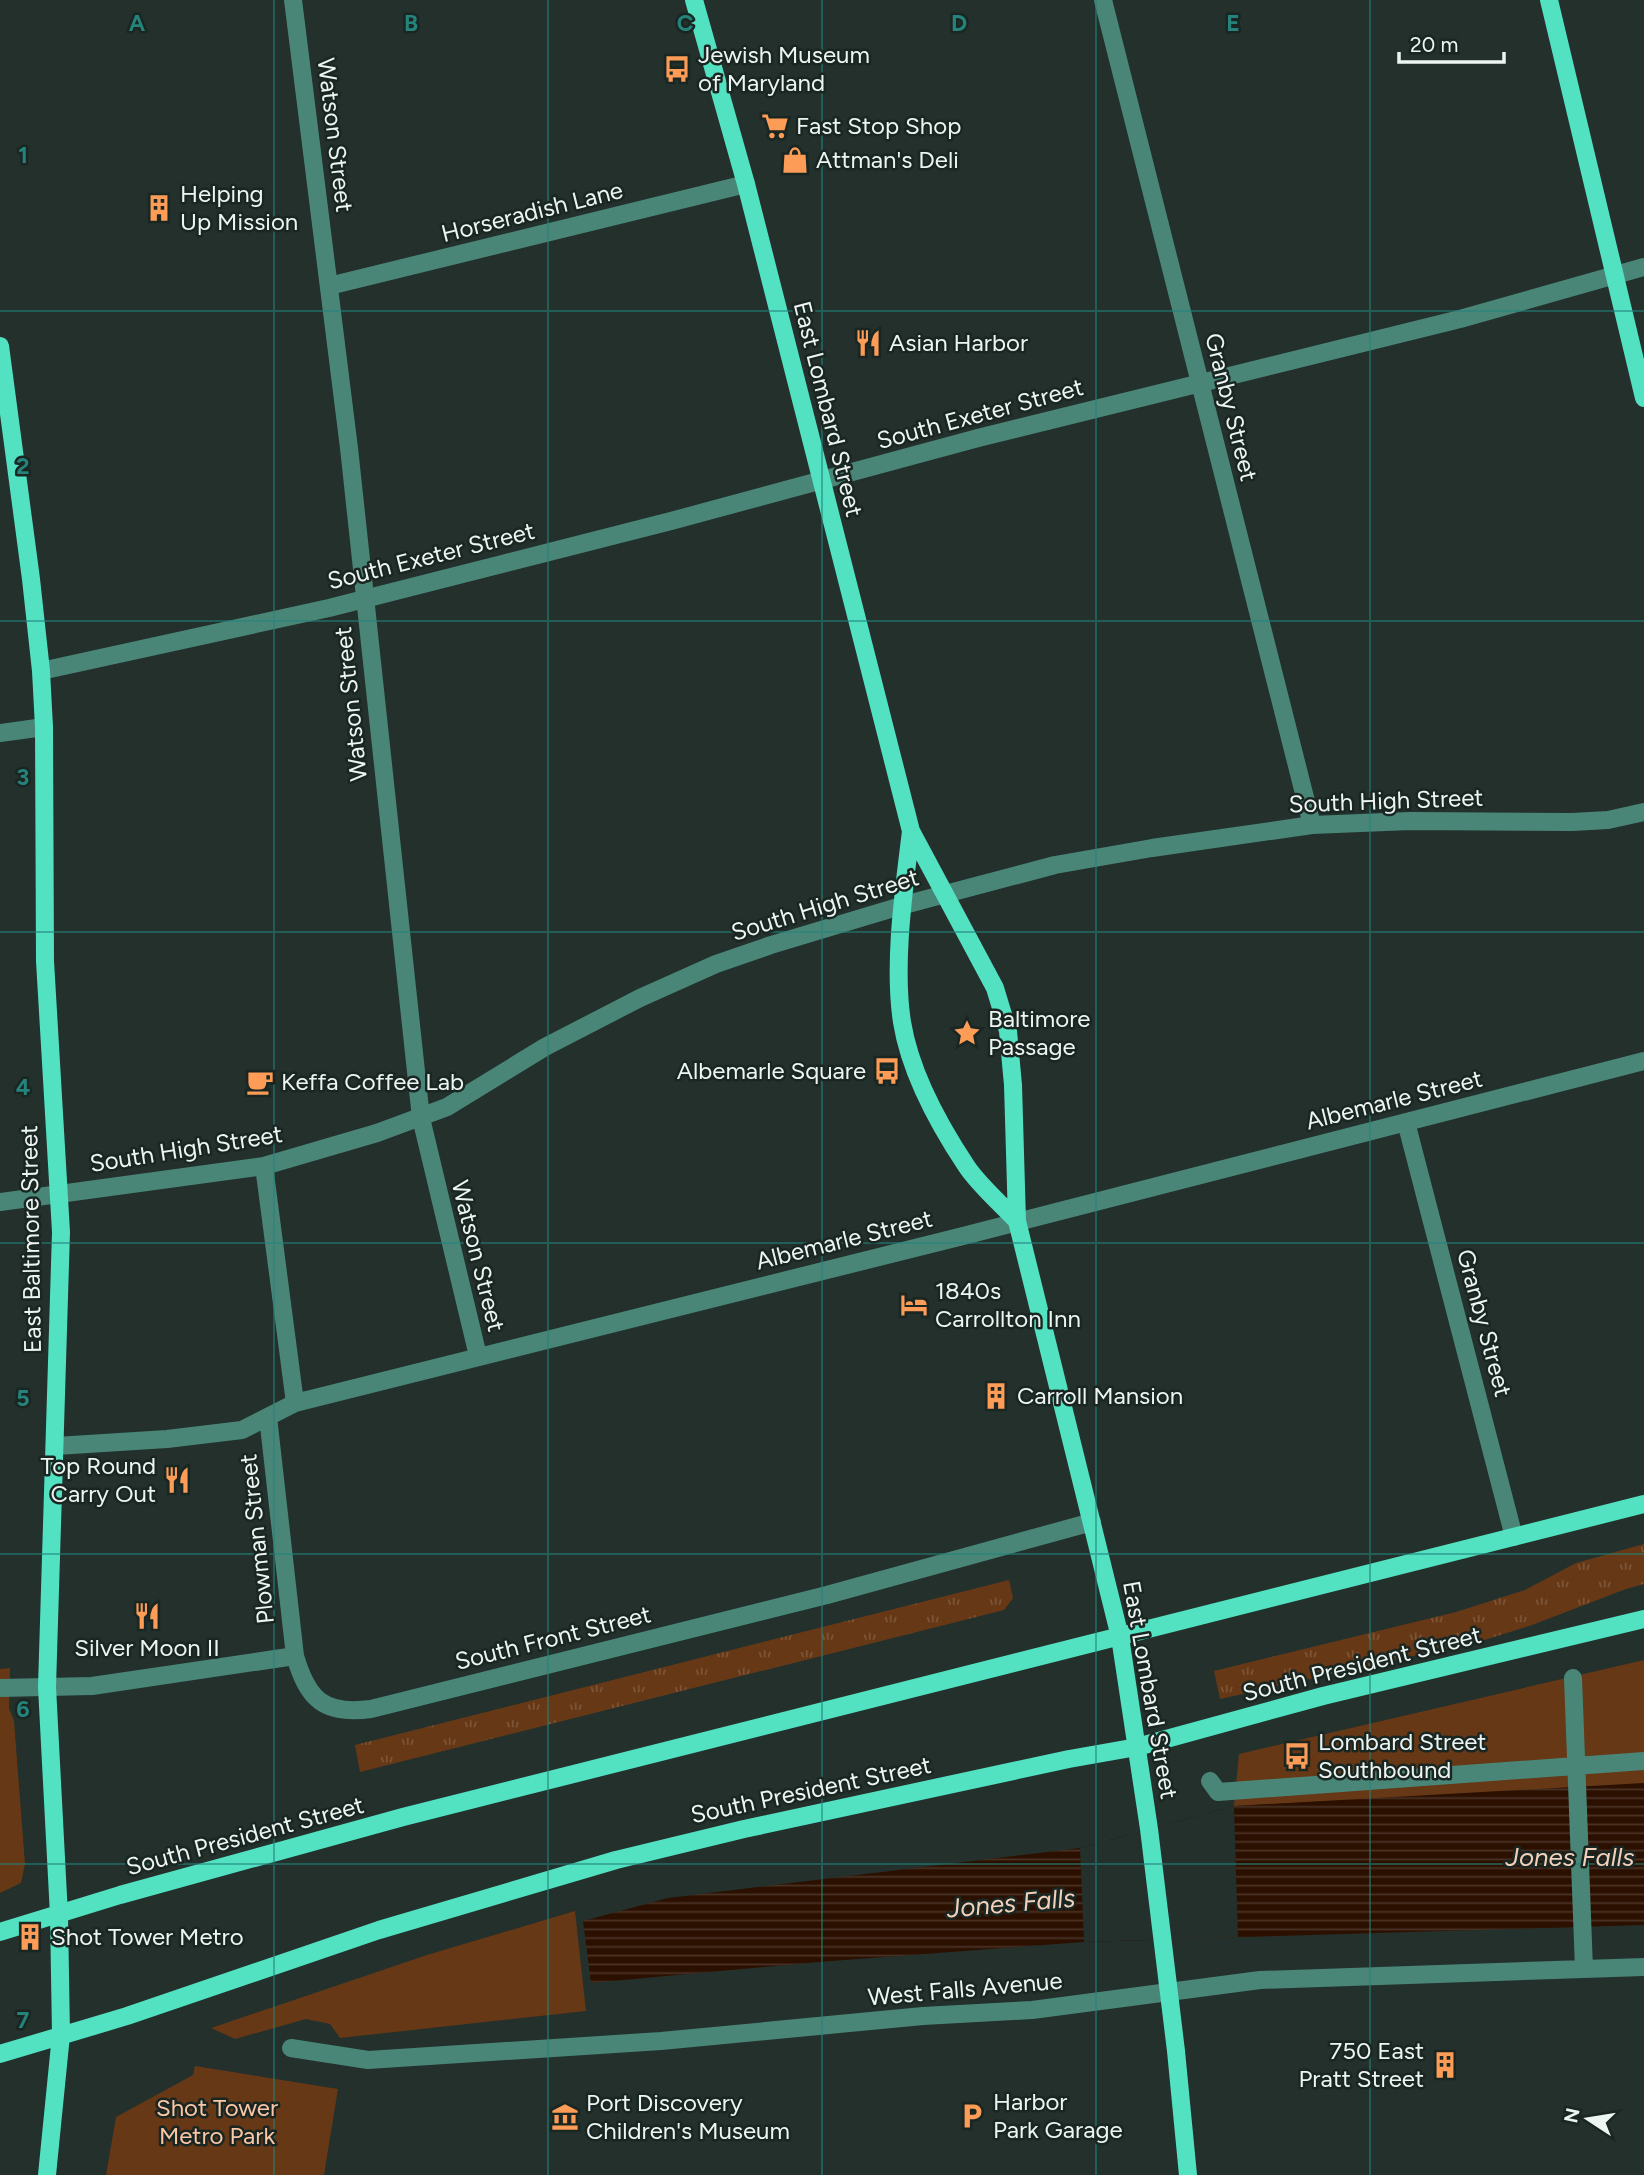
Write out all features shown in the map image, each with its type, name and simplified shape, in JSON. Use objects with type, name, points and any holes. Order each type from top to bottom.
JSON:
[{"type":"main road","name":"East Lombard Street","points":[[694,0],[746,184],[911,831],[995,988],[1008,1031],[1013,1084],[1017,1221],[1120,1637],[1163,1939],[1188,2175]]},
{"type":"main road","points":[[1549,0],[1644,398]]},
{"type":"main road","name":"East Baltimore Street","points":[[0,346],[41,671],[46,961],[61,1232],[47,1631],[47,1687],[59,1915],[61,2035],[47,2175]]},
{"type":"main road","name":"East Lombard Street","points":[[911,831],[900,967],[902,1022],[927,1094],[968,1169],[1017,1221]]},
{"type":"main road","name":"South President Street","points":[[0,1932],[120,1895],[403,1817],[1644,1504]]},
{"type":"main road","name":"South President Street","points":[[0,2054],[127,2016],[379,1930],[616,1860],[744,1829],[1069,1759],[1137,1747],[1323,1696],[1644,1619]]},
{"type":"street","name":"Watson Street","points":[[293,0],[349,448],[421,1118],[478,1356]]},
{"type":"street","name":"Granby Street","points":[[1103,0],[1312,825]]},
{"type":"street","name":"Horseradish Lane","points":[[329,286],[746,184]]},
{"type":"street","name":"South Exeter Street","points":[[41,671],[364,598],[1200,382],[1460,319],[1644,267]]},
{"type":"street","points":[[0,733],[44,727]]},
{"type":"street","name":"South High Street","points":[[0,1202],[264,1166],[421,1118],[447,1107],[545,1047],[640,998],[716,964],[904,905],[1055,865],[1312,825],[1423,821],[1572,822],[1608,820],[1644,812]]},
{"type":"street","name":"Albemarle Street","points":[[55,1446],[167,1439],[242,1430],[295,1403],[1644,1061]]},
{"type":"street","name":"Granby Street","points":[[1406,1122],[1514,1537]]},
{"type":"street","points":[[264,1166],[295,1403]]},
{"type":"street","name":"Plowman Street","points":[[268,1417],[295,1656]]},
{"type":"street","name":"South Front Street","points":[[295,1656],[302,1682],[315,1698],[328,1706],[352,1712],[371,1709],[827,1595],[1092,1522]]},
{"type":"street","points":[[0,1688],[104,1684],[295,1656]]},
{"type":"street","points":[[1573,1678],[1584,1969]]},
{"type":"street","points":[[1210,1781],[1218,1792],[1644,1761]]},
{"type":"street","name":"West Falls Avenue","points":[[291,2048],[368,2060],[661,2041],[923,2016],[1032,2010],[1260,1980],[1644,1967]]},
{"type":"green space","points":[[1644,1544],[1644,1584],[1532,1625],[1481,1641],[1220,1699],[1214,1671],[1456,1612],[1525,1590],[1576,1563]]},
{"type":"green space","points":[[1009,1580],[1013,1598],[1004,1610],[360,1772],[355,1745]]},
{"type":"green space","points":[[1644,1660],[1644,1785],[1234,1806],[1239,1754]]},
{"type":"green space","points":[[10,1668],[9,1708],[14,1721],[25,1864],[21,1883],[0,1893],[0,1669]]},
{"type":"green space","points":[[575,1911],[586,2011],[340,2038],[330,2024],[306,2019],[235,2039],[211,2028],[427,1955]]},
{"type":"green space","name":"Shot Tower Metro Park","points":[[195,2066],[338,2089],[324,2175],[106,2175],[116,2117],[193,2075]]},
{"type":"water","name":"Jones Falls","points":[[1644,1783],[1644,1925],[1084,1942],[818,1962],[591,1983],[583,1921],[668,1898],[1080,1848],[1234,1806]]},
{"type":"pier","points":[[1234,1806],[1238,1937],[1084,1942],[1080,1848]]},
{"type":"place","name":"Jewish Museum of Maryland","points":[[677,69]]},
{"type":"place","name":"Fast Stop Shop","points":[[775,126]]},
{"type":"place","name":"Attman's Deli","points":[[795,160]]},
{"type":"place","name":"Helping Up Mission","points":[[159,208]]},
{"type":"place","name":"Asian Harbor","points":[[868,343]]},
{"type":"place","name":"Baltimore Passage","points":[[967,1033]]},
{"type":"place","name":"Albemarle Square","points":[[887,1071]]},
{"type":"place","name":"Keffa Coffee Lab","points":[[260,1082]]},
{"type":"place","name":"1840s Carrollton Inn","points":[[914,1305]]},
{"type":"place","name":"Carroll Mansion","points":[[996,1396]]},
{"type":"place","name":"Top Round Carry Out","points":[[177,1480]]},
{"type":"place","name":"Silver Moon II","points":[[147,1616]]},
{"type":"place","name":"Lombard Street Southbound","points":[[1297,1756]]},
{"type":"place","name":"Shot Tower Metro","points":[[30,1937]]},
{"type":"place","name":"750 East Pratt Street","points":[[1445,2065]]},
{"type":"place","name":"Harbor Park Garage","points":[[972,2116]]},
{"type":"place","name":"Port Discovery Children's Museum","points":[[565,2117]]}]
